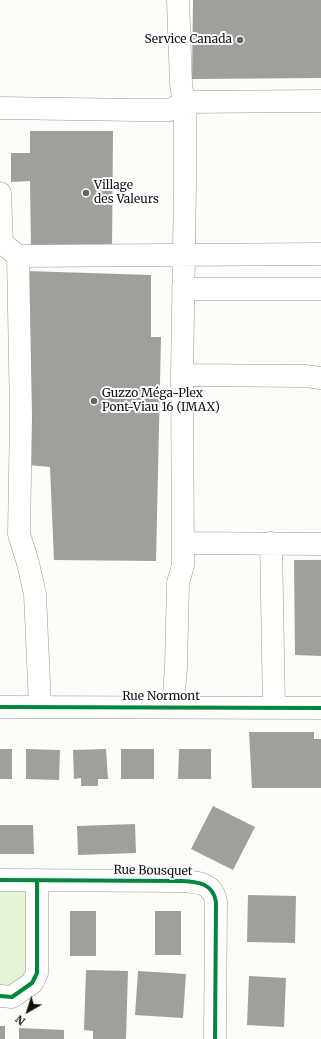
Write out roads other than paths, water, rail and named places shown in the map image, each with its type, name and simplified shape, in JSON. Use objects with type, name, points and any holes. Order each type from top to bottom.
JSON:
[{"type":"street","points":[[173,707],[176,668],[178,583],[183,565],[182,375],[185,178],[184,102],[181,84],[178,0]]},
{"type":"street","points":[[0,108],[170,110],[184,102],[321,101]]},
{"type":"street","points":[[0,193],[2,243],[18,256],[321,254]]},
{"type":"street","points":[[18,256],[21,416],[19,534],[28,563],[35,594],[40,706]]},
{"type":"street","points":[[183,289],[321,289]]},
{"type":"street","points":[[182,375],[306,376],[321,378]]},
{"type":"street","points":[[183,543],[321,544]]},
{"type":"street","points":[[271,543],[274,707]]},
{"type":"street","name":"Rue Normont","points":[[0,706],[321,708]]},
{"type":"street","name":"Rue Bousquet","points":[[0,880],[182,881],[201,883],[210,889],[216,902],[215,1039]]},
{"type":"street","points":[[0,996],[12,997],[32,983],[37,973],[37,880]]},
{"type":"place","name":"Service Canada","points":[[240,40]]},
{"type":"place","name":"Village des Valeurs","points":[[86,193]]},
{"type":"place","name":"Guzzo Méga-Plex Pont-Viau 16 (IMAX)","points":[[94,401]]}]
